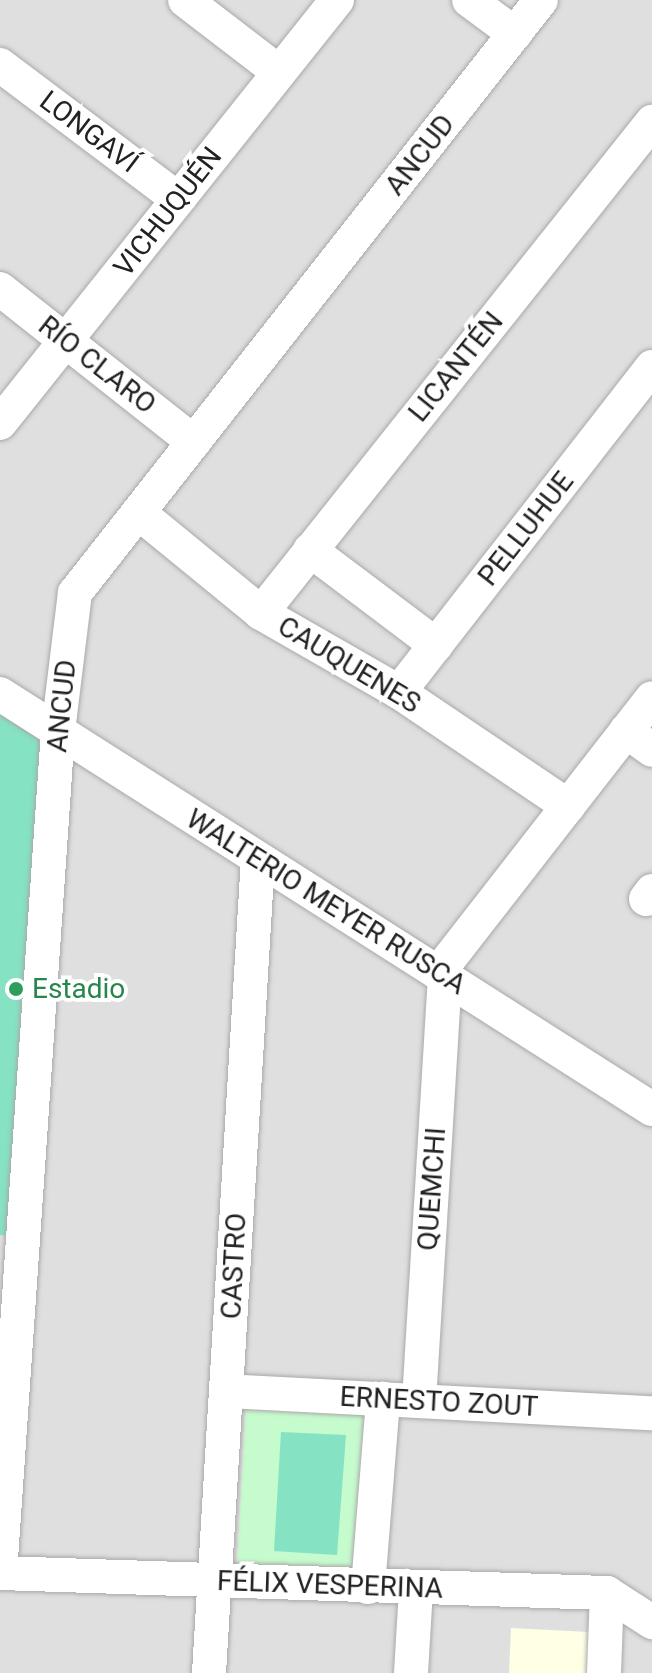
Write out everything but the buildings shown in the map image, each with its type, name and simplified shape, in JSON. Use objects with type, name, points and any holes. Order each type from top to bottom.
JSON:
[{"type":"street","points":[[185,0],[279,72]]},
{"type":"street","name":"VICHUQUÉN","points":[[0,423],[337,0]]},
{"type":"street","points":[[469,0],[515,34]]},
{"type":"street","name":"ANCUD","points":[[0,1573],[11,1251],[58,731],[75,593],[541,0]]},
{"type":"street","name":"LONGAVÍ","points":[[0,65],[178,199]]},
{"type":"street","name":"LICANTÉN","points":[[261,613],[652,122]]},
{"type":"street","name":"RÍO CLARO","points":[[0,289],[194,442]]},
{"type":"street","name":"PELLUHUE","points":[[399,692],[652,367]]},
{"type":"street","name":"CAUQUENES","points":[[139,513],[261,613],[399,692],[568,806]]},
{"type":"street","points":[[310,550],[436,645]]},
{"type":"street","name":"WALTERIO MEYER RUSCA","points":[[0,694],[652,1109]]},
{"type":"street","points":[[441,975],[568,806],[639,740],[652,698]]},
{"type":"street","name":"CASTRO","points":[[209,1673],[258,859]]},
{"type":"street","name":"QUEMCHI","points":[[419,1401],[441,975]]},
{"type":"street","name":"ERNESTO ZOUT","points":[[226,1391],[652,1413]]},
{"type":"street","points":[[368,1587],[383,1399]]},
{"type":"street","name":"FÉLIX VESPERINA","points":[[0,1573],[607,1593]]},
{"type":"street","points":[[411,1673],[416,1588]]},
{"type":"street","points":[[607,1593],[652,1622]]},
{"type":"street","points":[[604,1673],[607,1593]]},
{"type":"shaded area","points":[[0,0],[652,0],[652,1673],[0,1673]]},
{"type":"shaded area","points":[[511,1628],[589,1632],[587,1673],[509,1673]]},
{"type":"green space","name":"Estadio","points":[[0,697],[48,727],[17,1236],[0,1235]]},
{"type":"green space","points":[[246,1405],[367,1412],[358,1573],[237,1567]]},
{"type":"green space","points":[[281,1432],[346,1435],[337,1555],[274,1551]]},
{"type":"place","name":"Estadio","points":[[16,989]]}]
